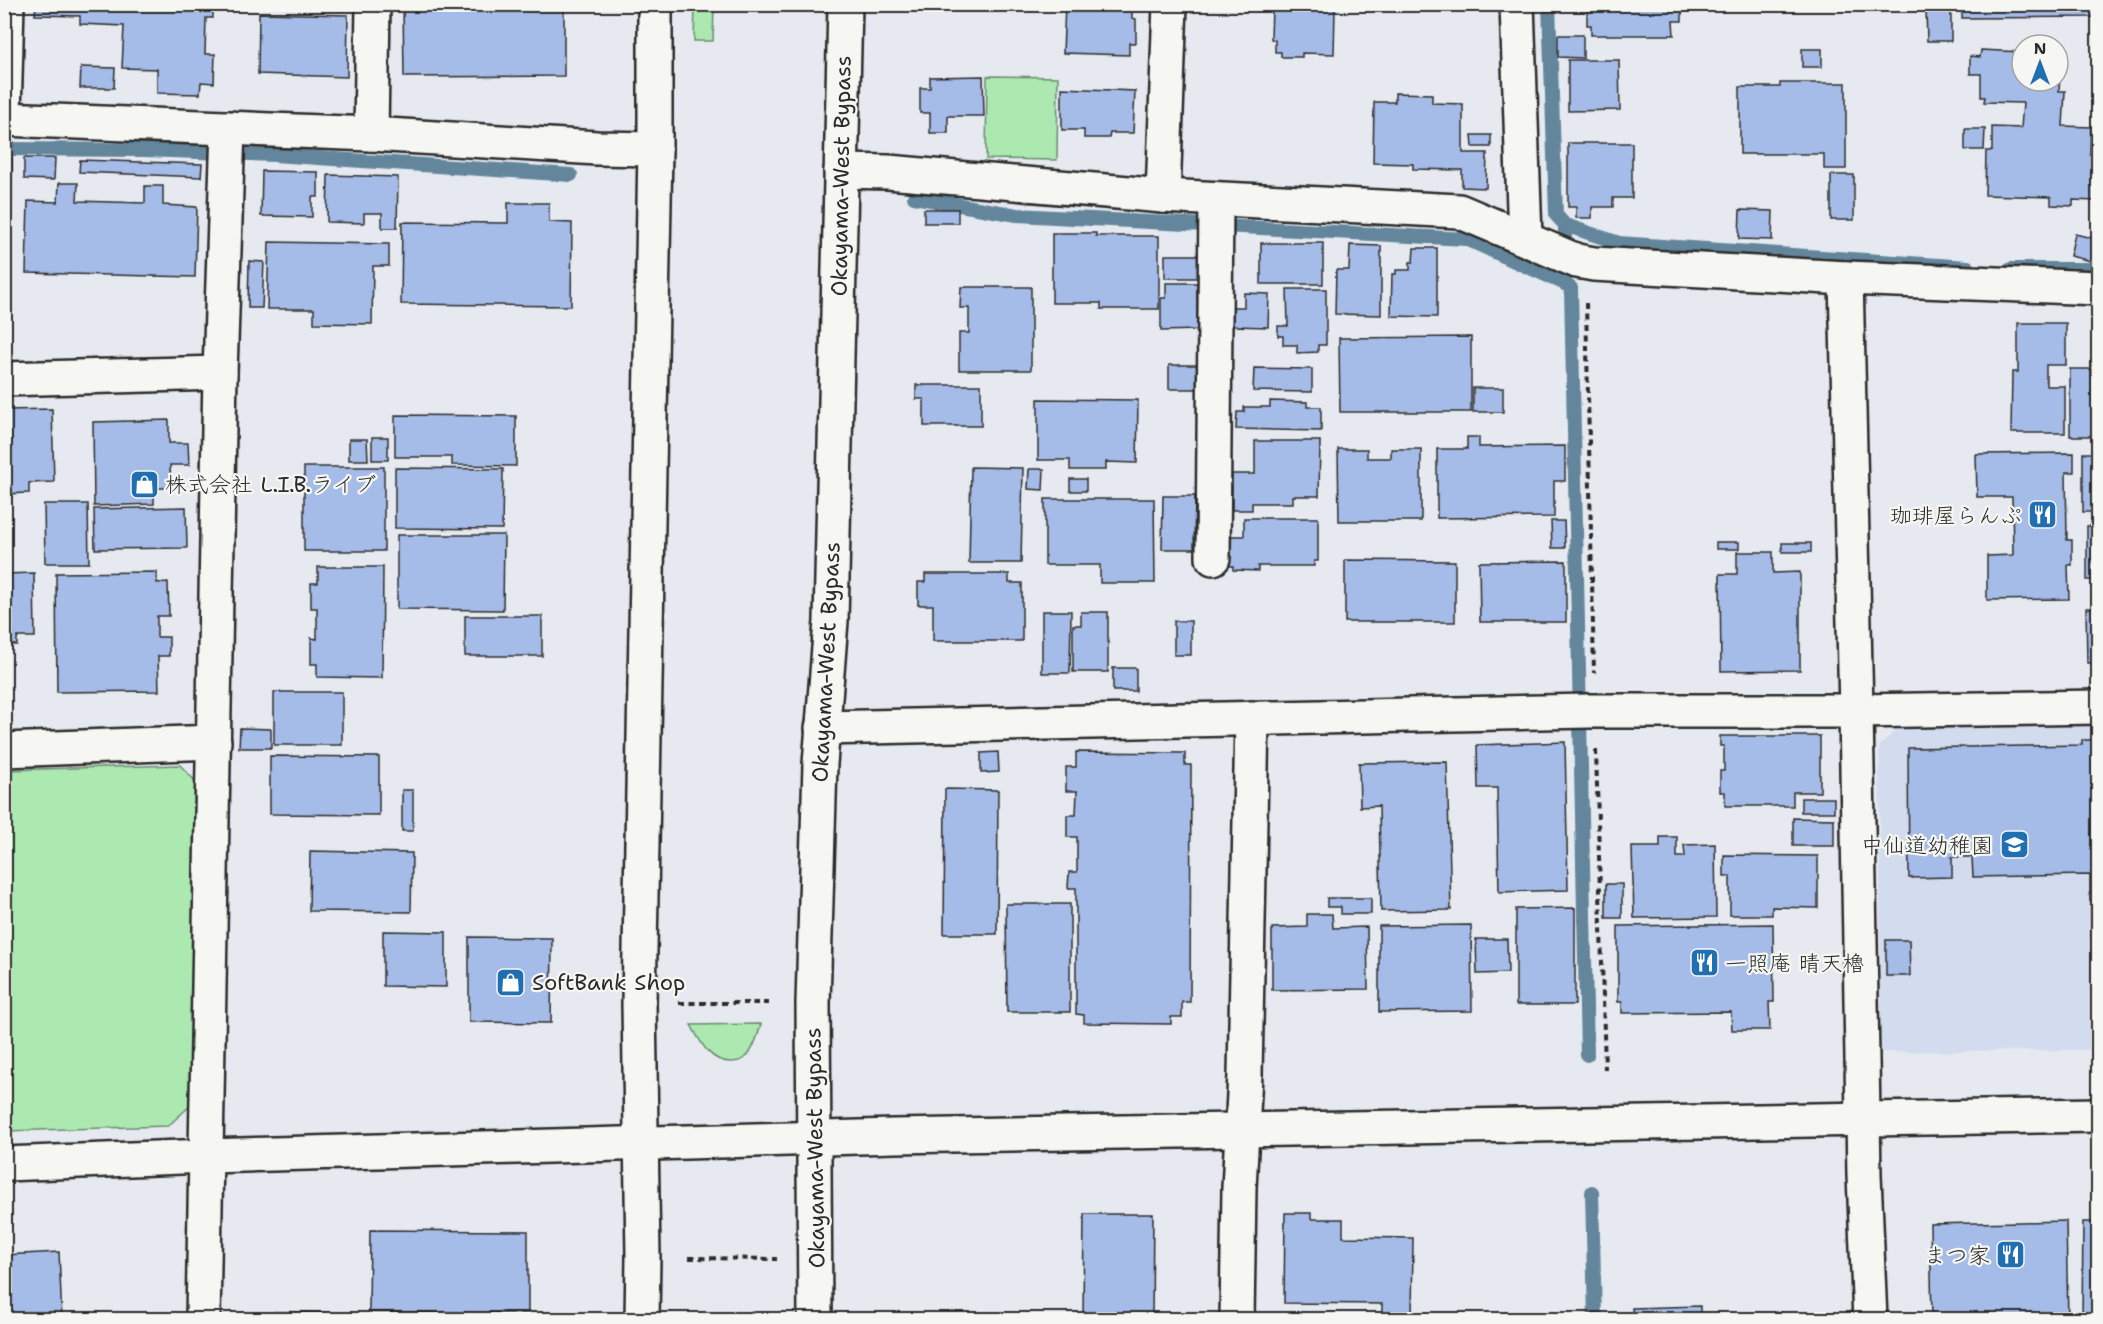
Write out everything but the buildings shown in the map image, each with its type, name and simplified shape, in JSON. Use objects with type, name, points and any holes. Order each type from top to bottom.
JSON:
[{"type":"main road","points":[[7,4],[4,117],[228,145],[371,134],[597,148],[655,149]]},
{"type":"main road","points":[[371,134],[374,4]]},
{"type":"main road","points":[[642,1320],[639,1003],[655,149],[655,4]]},
{"type":"main road","name":"Okayama-West Bypass","points":[[815,1320],[813,1003],[822,728],[831,621],[845,4]]},
{"type":"main road","points":[[1163,196],[1170,4]]},
{"type":"main road","points":[[1517,4],[1525,238]]},
{"type":"main road","points":[[203,1320],[220,373],[228,145]]},
{"type":"main road","points":[[841,171],[888,172],[1163,196],[1216,217],[1459,211],[1572,258],[1845,278],[2098,288]]},
{"type":"main road","points":[[1213,558],[1216,217]]},
{"type":"main road","points":[[1845,278],[1863,1120],[1870,1320]]},
{"type":"main road","points":[[4,379],[220,373]]},
{"type":"main road","points":[[822,728],[1583,711],[1856,711],[2098,707]]},
{"type":"main road","points":[[1237,1320],[1245,1074],[1252,718]]},
{"type":"main road","points":[[4,750],[214,742]]},
{"type":"main road","points":[[4,1164],[815,1138],[2098,1115]]},
{"type":"path","points":[[1572,258],[1583,711],[1605,1069]]},
{"type":"path","points":[[679,1003],[772,1003]]},
{"type":"path","points":[[689,1258],[777,1259]]},
{"type":"shaded area","points":[[2098,725],[2098,1050],[1881,1052],[1879,746],[1900,726]]},
{"type":"green space","points":[[695,5],[714,5],[713,41],[694,41]]},
{"type":"green space","points":[[987,76],[1058,77],[1057,160],[986,159]]},
{"type":"green space","points":[[180,765],[197,783],[191,1105],[168,1126],[5,1131],[4,770]]},
{"type":"green space","points":[[761,1024],[748,1055],[731,1062],[711,1055],[691,1025]]},
{"type":"waterway","points":[[1549,4],[1556,215],[1565,225],[1619,243],[1968,267]]},
{"type":"waterway","points":[[4,149],[144,150],[274,155],[571,175]]},
{"type":"waterway","points":[[914,197],[1017,215],[1466,239],[1565,284]]},
{"type":"waterway","points":[[1565,225],[1565,284],[1571,288],[1587,1055]]},
{"type":"waterway","points":[[2011,269],[2098,269]]},
{"type":"waterway","points":[[1592,1192],[1595,1320]]},
{"type":"place","name":"株式会社 L.I.B.ライブ","points":[[144,484]]},
{"type":"place","name":"珈琲屋らんぷ","points":[[2043,515]]},
{"type":"place","name":"中仙道幼稚園","points":[[2014,845]]},
{"type":"place","name":"一照庵 晴天櫓","points":[[1704,963]]},
{"type":"place","name":"SoftBank Shop","points":[[511,982]]},
{"type":"place","name":"まつ家","points":[[2011,1255]]}]
